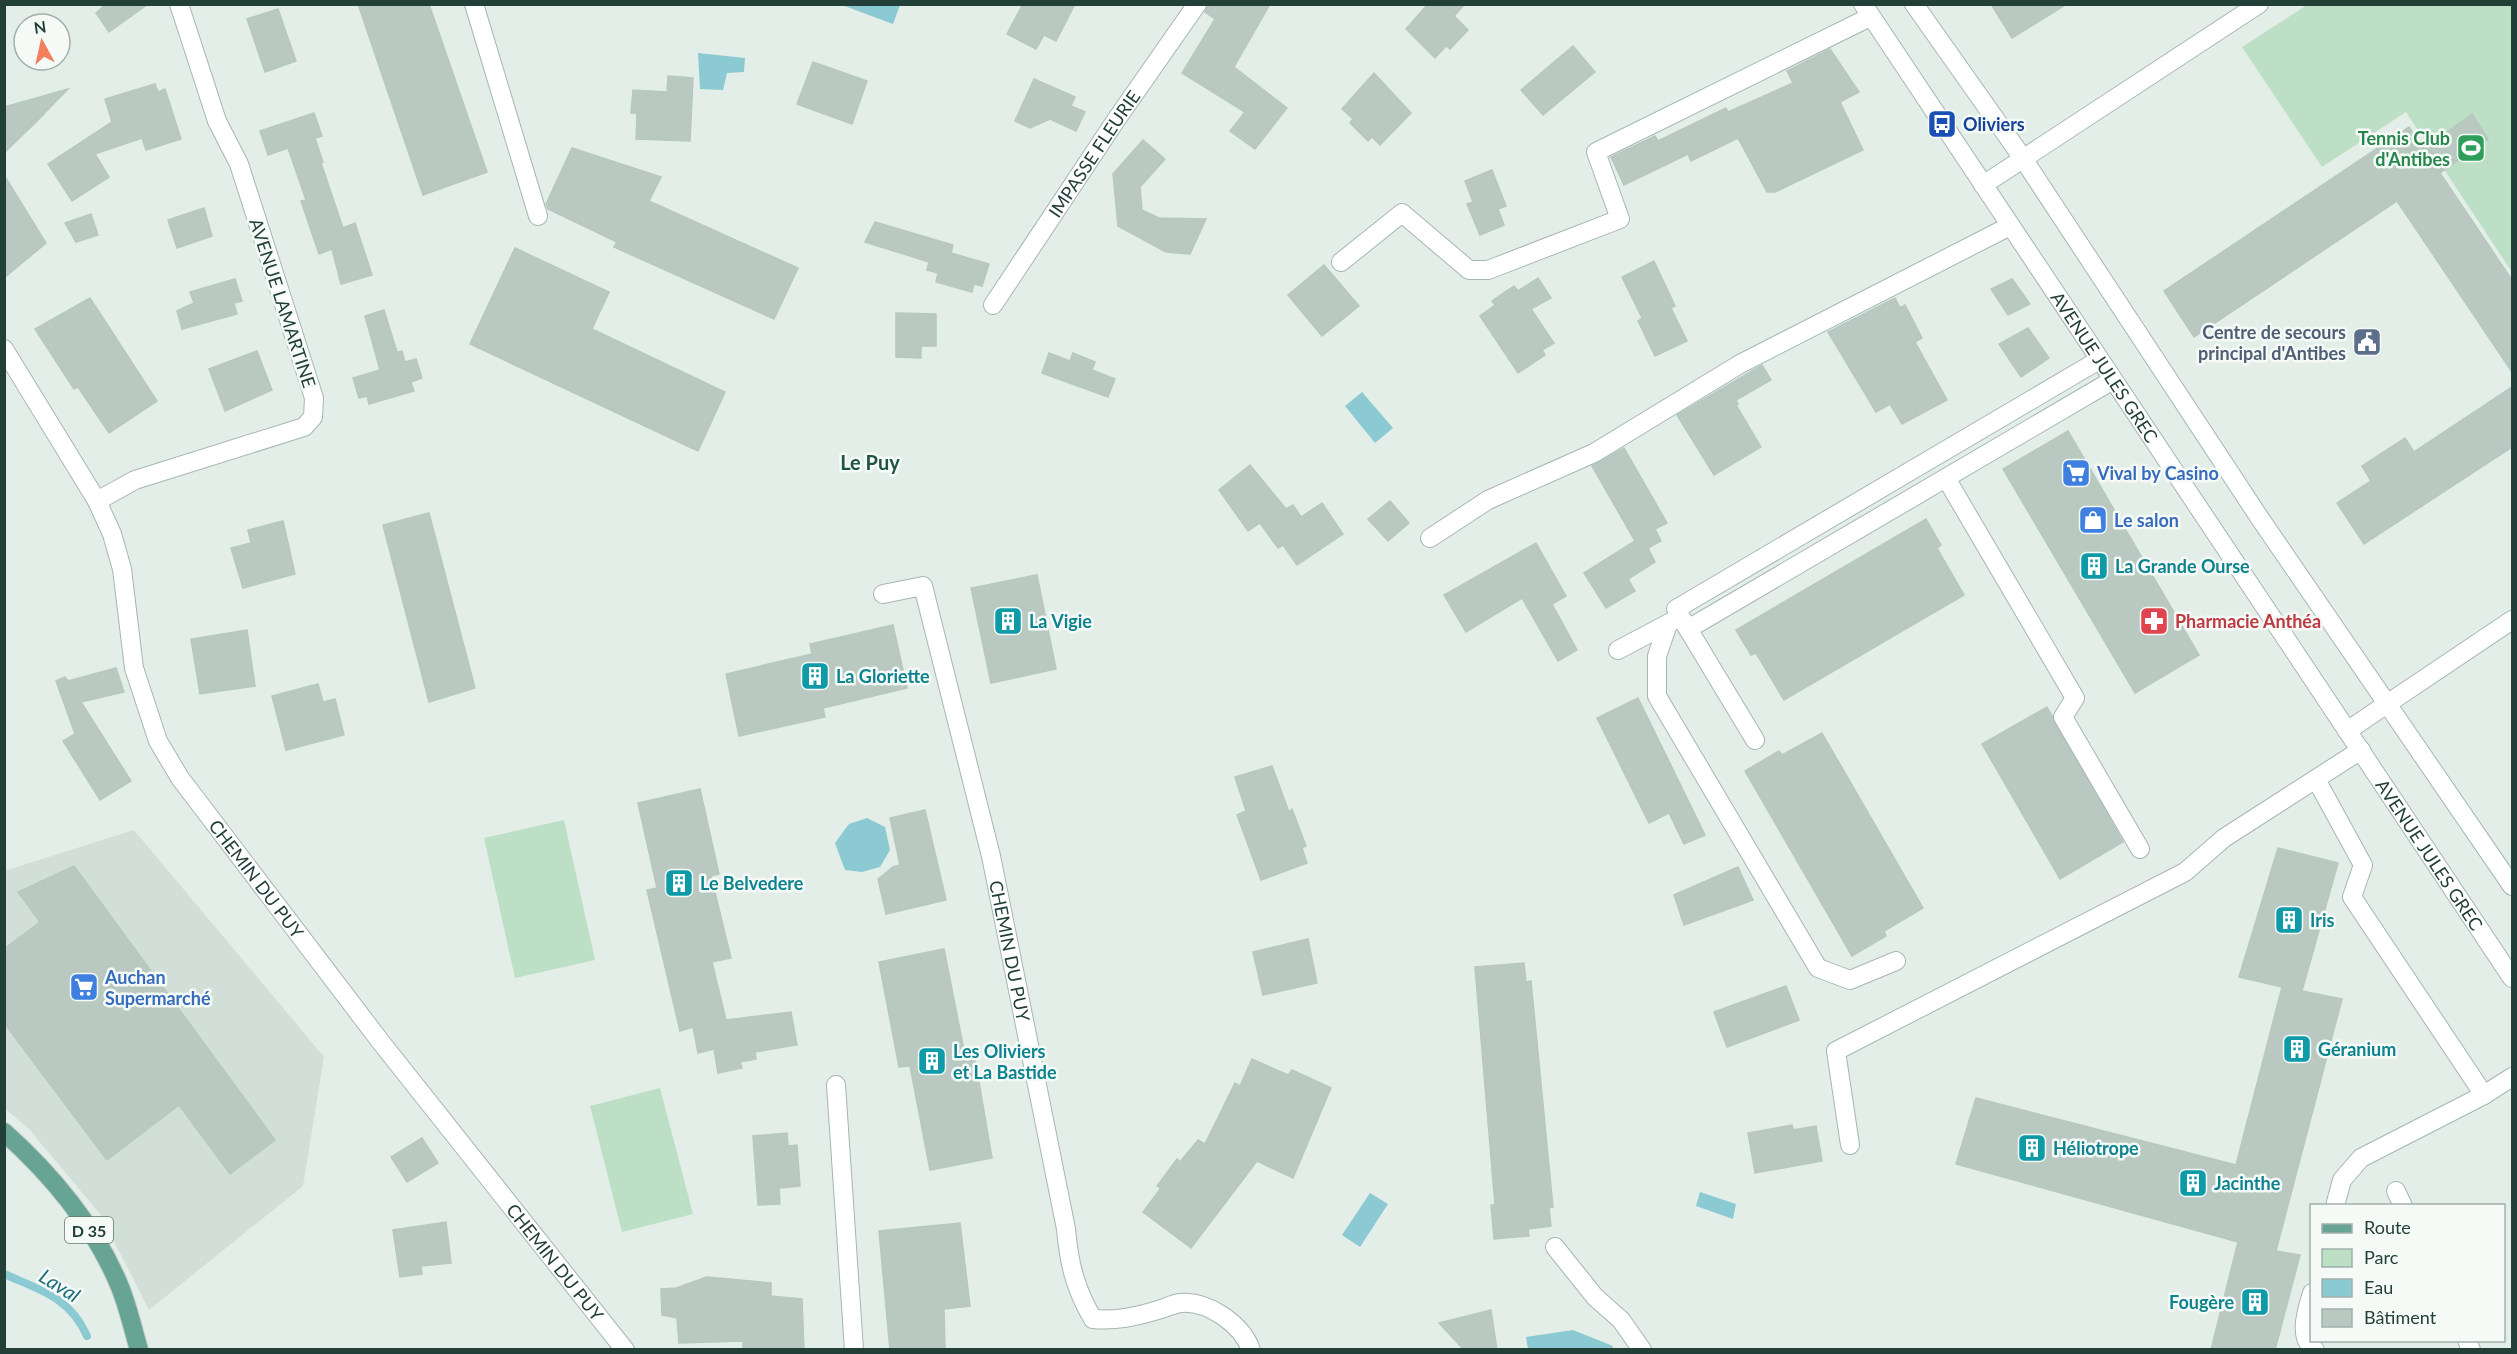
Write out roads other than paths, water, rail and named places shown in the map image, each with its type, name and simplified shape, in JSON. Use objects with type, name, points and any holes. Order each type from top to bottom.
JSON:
[{"type":"main road","name":"D 35","points":[[4,1131],[38,1162],[75,1206],[120,1287],[139,1350]]},
{"type":"street","name":"AVENUE LAMARTINE","points":[[97,501],[135,480],[304,427],[313,417],[314,398],[239,164],[217,121],[178,4]]},
{"type":"street","points":[[474,4],[538,216]]},
{"type":"street","name":"IMPASSE FLEURIE","points":[[993,305],[1116,120],[1197,4]]},
{"type":"street","points":[[1914,4],[2022,157],[2250,504],[2512,886]]},
{"type":"street","points":[[1983,185],[2022,157],[2097,112],[2259,4]]},
{"type":"street","points":[[1341,262],[1402,213],[1469,270],[1488,270],[1620,219],[1596,152],[1866,10]]},
{"type":"street","name":"AVENUE JULES GREC","points":[[1866,10],[2512,978]]},
{"type":"street","points":[[1430,538],[1488,500],[1594,453],[1740,364],[2010,226]]},
{"type":"street","name":"CHEMIN DU PUY","points":[[4,349],[97,501],[112,534],[122,569],[134,668],[145,708],[158,741],[180,778],[380,1041],[625,1350]]},
{"type":"street","points":[[1896,961],[1850,980],[1818,968],[1657,696],[1657,656],[1678,620],[1757,561],[2099,360]]},
{"type":"street","points":[[1618,650],[1678,620],[1770,581],[2113,380]]},
{"type":"street","points":[[1952,448],[1964,466]]},
{"type":"street","points":[[1946,478],[2075,698],[2063,717],[2140,849]]},
{"type":"street","points":[[1757,561],[1770,581]]},
{"type":"street","name":"CHEMIN DU PUY","points":[[883,594],[923,586],[991,856],[1065,1229],[1070,1270],[1080,1299],[1093,1319],[1112,1321],[1180,1303],[1200,1305],[1228,1319],[1248,1342],[1251,1350]]},
{"type":"street","points":[[1678,620],[1755,741]]},
{"type":"street","points":[[2347,730],[2512,620]]},
{"type":"street","points":[[1850,1145],[1836,1051],[2185,872],[2224,838],[2317,781],[2361,750]]},
{"type":"street","points":[[2317,781],[2363,865],[2352,897],[2484,1095]]},
{"type":"street","points":[[2336,1204],[2342,1180],[2361,1158],[2484,1095],[2512,1077]]},
{"type":"street","points":[[836,1085],[854,1350]]},
{"type":"street","points":[[1555,1247],[1595,1297],[1621,1320],[1642,1350]]},
{"type":"street","points":[[2310,1300],[2303,1324],[2311,1347],[2316,1350]]},
{"type":"water","points":[[900,4],[893,24],[842,5]]},
{"type":"water","points":[[698,53],[745,58],[744,72],[727,73],[723,90],[700,89]]},
{"type":"water","points":[[1362,392],[1393,428],[1375,443],[1345,406]]},
{"type":"water","points":[[867,818],[885,827],[890,850],[880,867],[862,872],[845,870],[835,843],[849,824]]},
{"type":"water","points":[[1700,1192],[1736,1204],[1733,1219],[1696,1206]]},
{"type":"water","points":[[1370,1193],[1388,1204],[1360,1247],[1342,1235]]},
{"type":"water","points":[[1573,1330],[1613,1346],[1612,1349],[1528,1349],[1526,1337]]},
{"type":"waterway","name":"Laval","points":[[4,1274],[42,1290],[63,1303],[72,1312],[87,1336]]},
{"type":"place","name":"Oliviers","points":[[1942,124]]},
{"type":"place","name":"Tennis Club d'Antibes","points":[[2471,148]]},
{"type":"place","name":"Centre de secours principal d'Antibes","points":[[2367,342]]},
{"type":"place","name":"Vival by Casino","points":[[2076,473]]},
{"type":"place","name":"Le salon","points":[[2093,520]]},
{"type":"place","name":"La Grande Ourse","points":[[2094,566]]},
{"type":"place","name":"La Vigie","points":[[1008,621]]},
{"type":"place","name":"Pharmacie Anthéa","points":[[2154,621]]},
{"type":"place","name":"La Gloriette","points":[[815,676]]},
{"type":"place","name":"Le Belvedere","points":[[679,883]]},
{"type":"place","name":"Iris","points":[[2289,920]]},
{"type":"place","name":"Auchan Supermarché","points":[[84,987]]},
{"type":"place","name":"Géranium","points":[[2297,1049]]},
{"type":"place","name":"Les Oliviers et La Bastide","points":[[932,1061]]},
{"type":"place","name":"Héliotrope","points":[[2032,1148]]},
{"type":"place","name":"Jacinthe","points":[[2193,1183]]},
{"type":"place","name":"Fougère","points":[[2255,1302]]},
{"type":"district","name":"Le Puy","points":[[870,462]]}]
